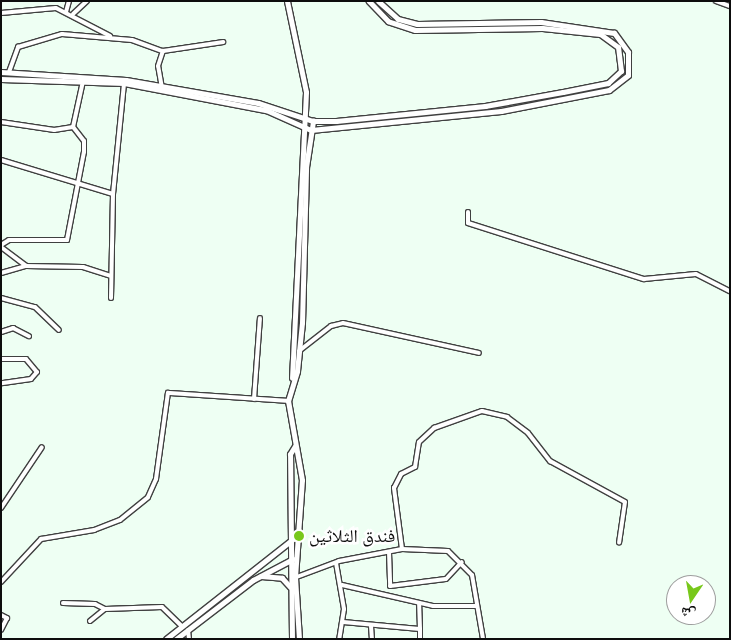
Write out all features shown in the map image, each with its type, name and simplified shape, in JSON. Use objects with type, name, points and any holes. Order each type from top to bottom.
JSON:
[{"type":"street","points":[[44,1],[48,7]]},
{"type":"street","points":[[66,12],[69,1]]},
{"type":"street","points":[[73,14],[87,1]]},
{"type":"street","points":[[287,1],[305,71],[301,129],[292,378]]},
{"type":"street","points":[[1,79],[84,80],[162,88],[277,107],[313,121],[485,106],[594,86],[616,79],[621,71],[618,47],[600,34],[542,28],[415,30],[388,20],[369,1]]},
{"type":"street","points":[[1,72],[162,88],[266,110],[301,129],[311,130],[501,111],[609,90],[628,75],[625,46],[605,30],[506,21],[417,24],[398,18],[378,1]]},
{"type":"street","points":[[716,1],[730,6]]},
{"type":"street","points":[[1,13],[48,7],[73,14],[112,37]]},
{"type":"street","points":[[9,72],[18,47],[36,40],[62,34],[112,37],[163,51],[223,42]]},
{"type":"street","points":[[162,88],[158,66],[163,51]]},
{"type":"street","points":[[73,127],[84,80]]},
{"type":"street","points":[[111,298],[113,194],[124,83]]},
{"type":"street","points":[[292,639],[291,588],[298,536],[302,480],[288,401],[299,351],[313,121]]},
{"type":"street","points":[[1,122],[54,130],[73,127]]},
{"type":"street","points":[[26,266],[1,246],[9,240],[67,240],[84,141],[73,127]]},
{"type":"street","points":[[1,160],[113,194]]},
{"type":"street","points":[[468,212],[468,223],[644,279],[696,274],[730,291]]},
{"type":"street","points":[[1,273],[26,266],[83,267],[111,276]]},
{"type":"street","points":[[1,298],[35,308],[58,330]]},
{"type":"street","points":[[254,399],[260,318]]},
{"type":"street","points":[[299,351],[331,326],[342,323],[479,354]]},
{"type":"street","points":[[1,332],[13,328],[30,336]]},
{"type":"street","points":[[1,359],[26,359],[37,372],[31,379],[1,382]]},
{"type":"street","points":[[1,582],[41,539],[120,520],[148,498],[156,479],[168,393],[288,401]]},
{"type":"street","points":[[402,549],[394,488],[401,474],[415,467],[419,442],[434,428],[482,411],[506,417],[528,433],[550,461],[567,473],[598,483],[625,502],[619,543]]},
{"type":"street","points":[[294,559],[291,540],[290,454],[295,446]]},
{"type":"street","points":[[1,508],[42,447]]},
{"type":"street","points":[[166,639],[298,536]]},
{"type":"street","points":[[293,578],[336,563],[402,549],[435,547],[462,562],[472,575],[483,639]]},
{"type":"street","points":[[389,552],[390,586],[446,579],[462,562]]},
{"type":"street","points":[[176,639],[260,576],[294,559]]},
{"type":"street","points":[[336,563],[342,585],[343,622],[338,639]]},
{"type":"street","points":[[260,576],[282,578],[291,588]]},
{"type":"street","points":[[293,578],[299,639]]},
{"type":"street","points":[[342,585],[419,603],[477,606]]},
{"type":"street","points":[[63,603],[95,604],[105,609],[162,608],[182,626]]},
{"type":"street","points":[[419,603],[420,639]]},
{"type":"street","points":[[90,621],[105,609]]},
{"type":"street","points":[[1,615],[7,618],[1,630]]},
{"type":"street","points":[[343,622],[420,629]]},
{"type":"street","points":[[371,626],[372,639]]},
{"type":"street","points":[[188,630],[189,639]]},
{"type":"place","name":"فندق الثلاثين","points":[[299,536]]}]
